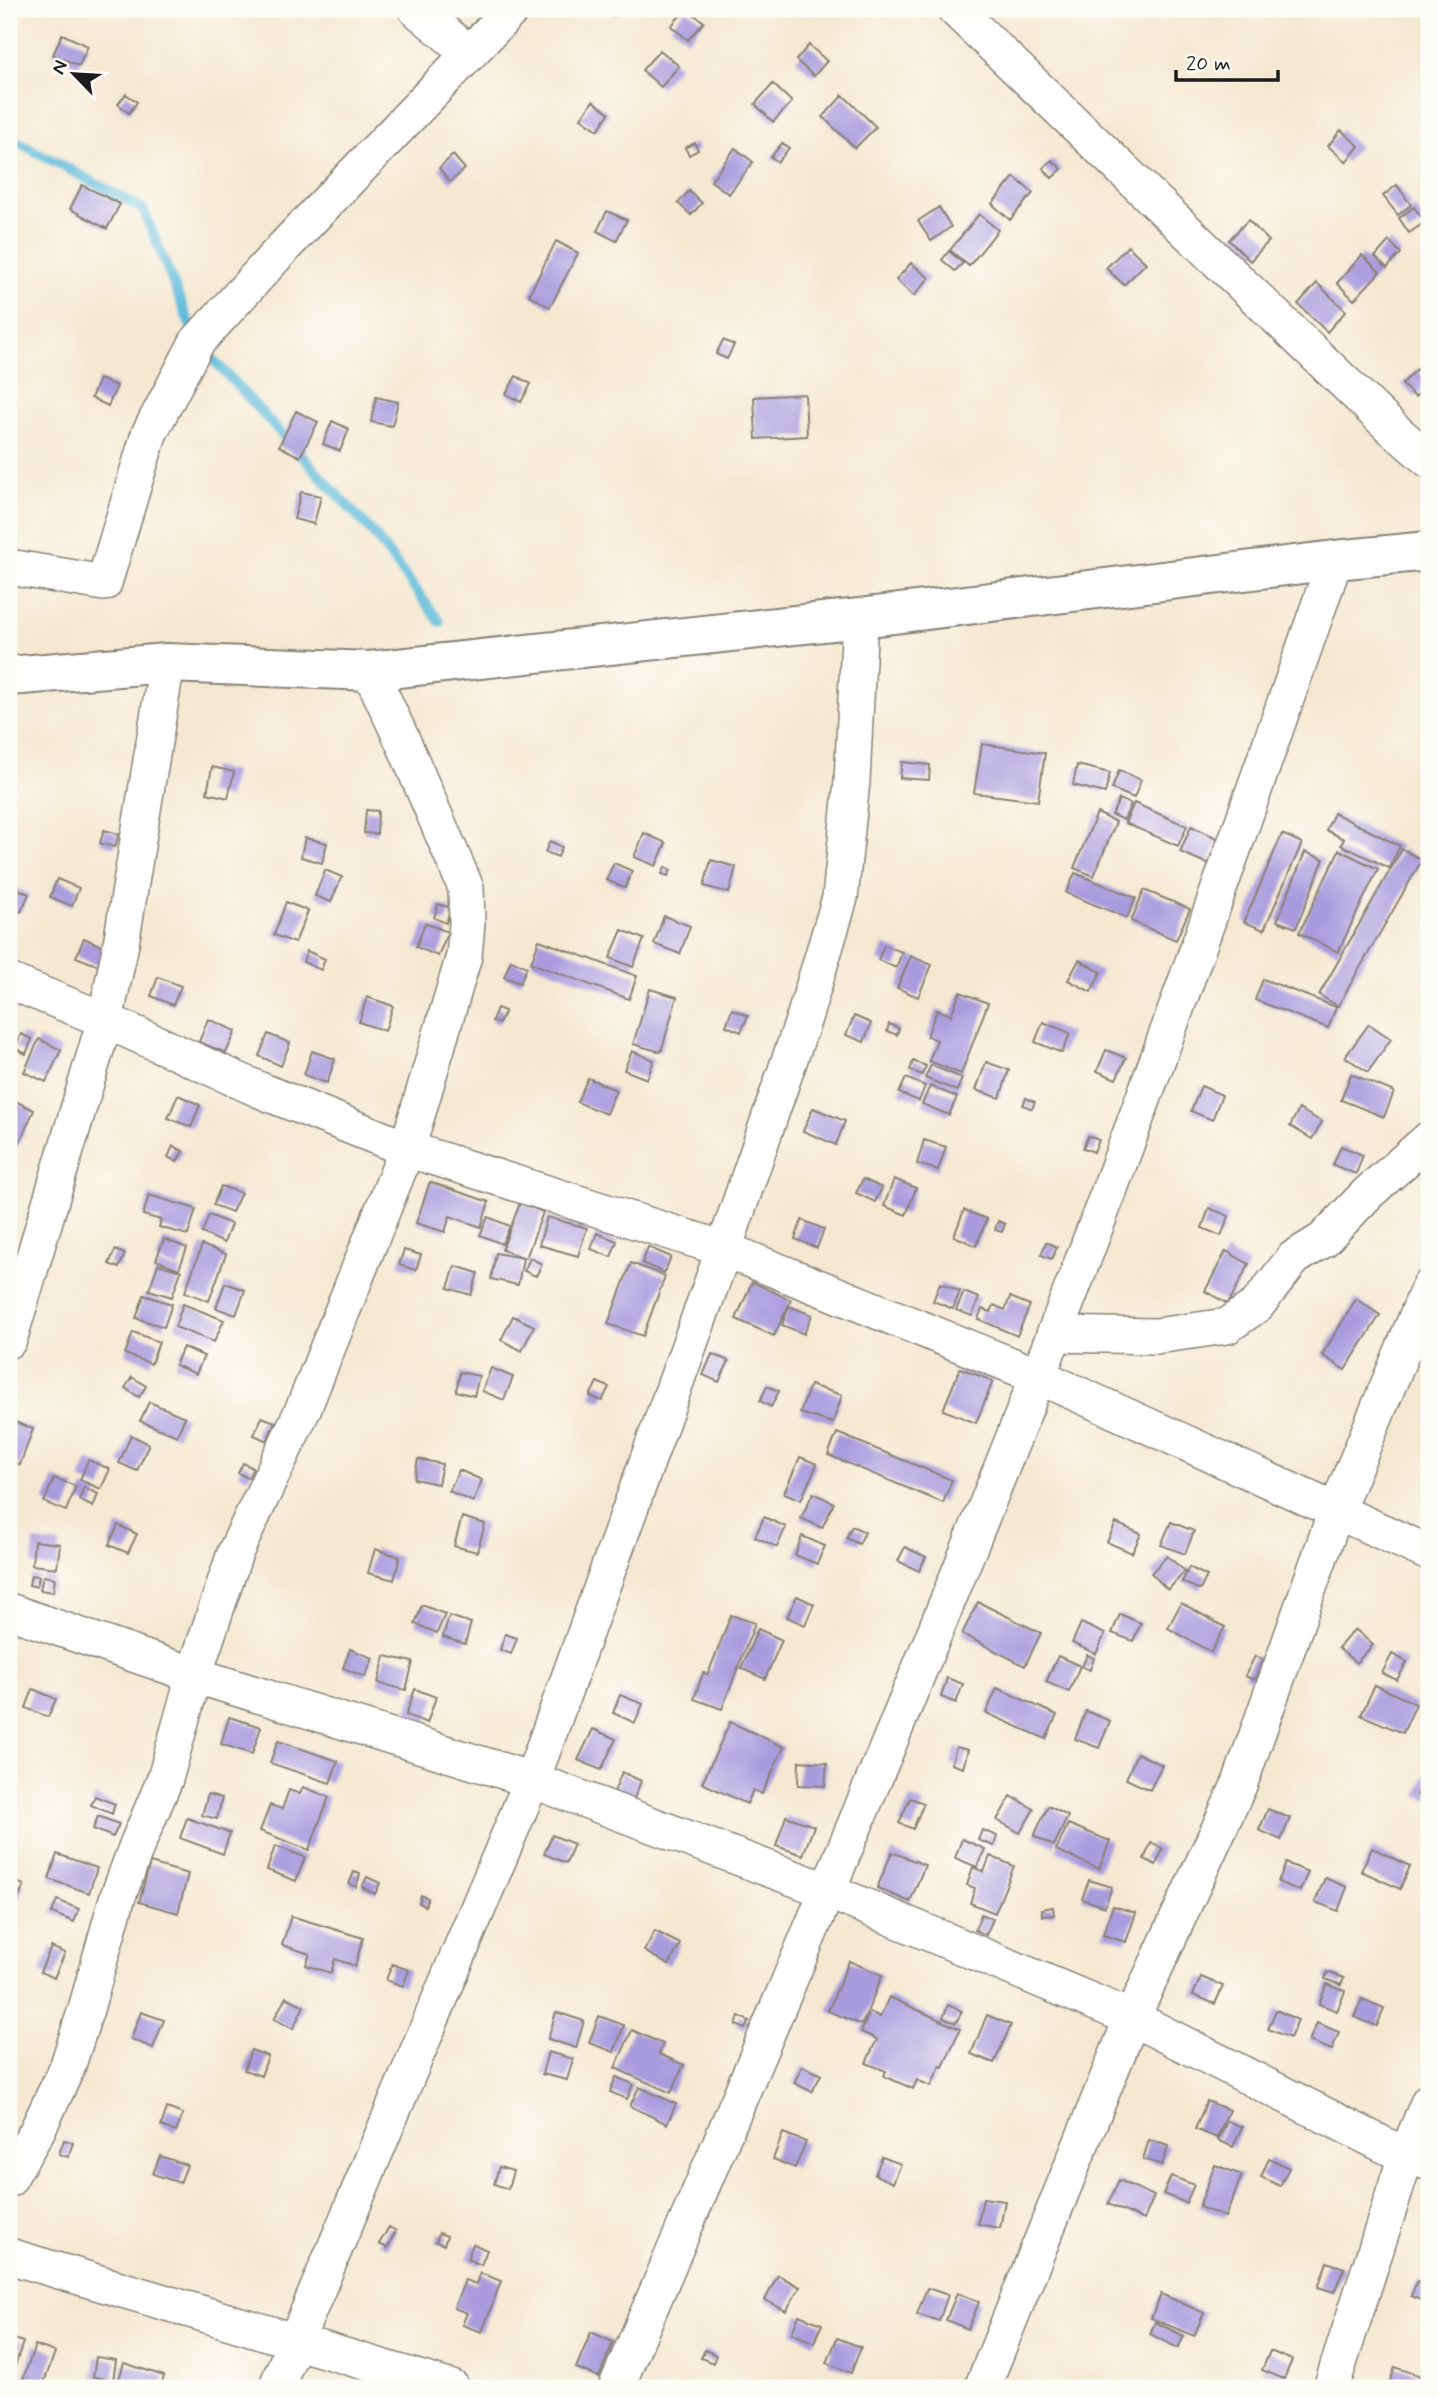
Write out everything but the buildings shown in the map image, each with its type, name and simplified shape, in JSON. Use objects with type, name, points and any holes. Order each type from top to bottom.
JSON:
[{"type":"main road","points":[[9,676],[167,663],[370,671],[860,618],[1429,551]]},
{"type":"street","points":[[416,9],[468,52]]},
{"type":"street","points":[[9,566],[104,583],[149,434],[197,342],[468,52],[513,9]]},
{"type":"street","points":[[955,9],[1392,428],[1429,460]]},
{"type":"street","points":[[617,2388],[828,1891],[1038,1376],[1187,981],[1335,560]]},
{"type":"street","points":[[276,2388],[531,1780],[724,1249],[804,1018],[840,898],[852,781],[860,618]]},
{"type":"street","points":[[9,1340],[105,1020],[121,944],[167,663]]},
{"type":"street","points":[[9,2179],[37,2131],[67,2068],[117,1899],[165,1779],[194,1675],[235,1553],[304,1407],[407,1149],[464,956],[466,888],[370,671]]},
{"type":"street","points":[[9,981],[105,1020],[260,1090],[407,1149],[724,1249],[1038,1376],[1429,1553]]},
{"type":"street","points":[[1054,1334],[1156,1336],[1227,1326],[1257,1305],[1294,1258],[1323,1240],[1368,1193],[1429,1139]]},
{"type":"street","points":[[982,2388],[1132,2018],[1240,1783],[1336,1511],[1429,1287]]},
{"type":"street","points":[[9,1611],[194,1675],[531,1780],[828,1891],[1132,2018],[1418,2159]]},
{"type":"street","points":[[1331,2388],[1418,2159],[1429,2101]]},
{"type":"street","points":[[9,2256],[452,2388]]},
{"type":"waterway","points":[[9,137],[143,209],[197,342],[372,532],[440,622]]}]
